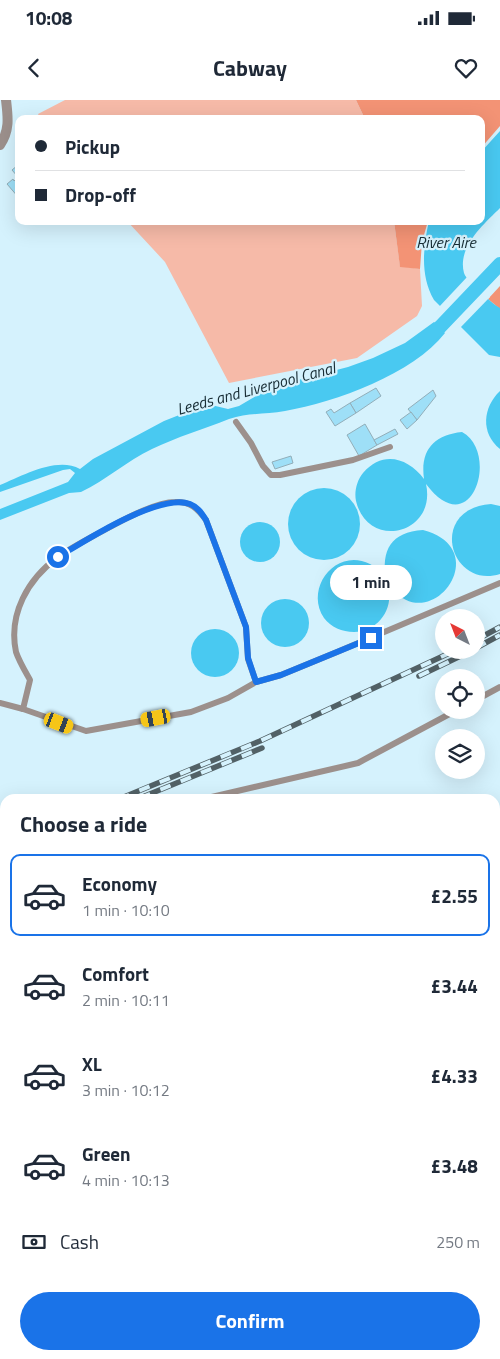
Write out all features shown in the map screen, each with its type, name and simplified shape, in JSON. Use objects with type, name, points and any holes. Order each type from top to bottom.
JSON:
[{"type":"street","points":[[0,144],[7,134],[8,112],[6,100]]},
{"type":"lane","points":[[236,422],[251,443],[263,466],[271,474],[280,475],[353,460],[390,447]]},
{"type":"lane","points":[[23,709],[30,680],[17,654],[14,635],[15,620],[21,600],[36,577],[58,557],[98,534],[131,516],[167,503],[191,504],[199,510],[206,520],[246,627],[248,658],[256,682]]},
{"type":"lane","points":[[0,703],[86,731],[191,712],[228,698],[256,682],[281,675],[338,652],[500,583]]},
{"type":"lane","points":[[485,695],[500,687]]},
{"type":"lane","points":[[225,794],[358,763],[440,719]]},
{"type":"shaded area","points":[[65,100],[356,100],[363,115],[38,115]]},
{"type":"shaded area","points":[[356,100],[500,100],[500,126],[485,143],[485,115],[363,115]]},
{"type":"shaded area","points":[[131,225],[395,225],[400,266],[420,269],[422,306],[417,316],[357,358],[229,383],[165,262]]},
{"type":"shaded area","points":[[395,225],[427,225],[422,242],[420,269],[400,267]]},
{"type":"shaded area","points":[[500,286],[500,309],[488,299]]},
{"type":"water","name":"River Aire","points":[[500,131],[500,208],[485,223],[485,148]]},
{"type":"water","name":"River Aire","points":[[428,225],[484,225],[473,237],[464,254],[464,273],[468,279],[500,308],[500,357],[489,355],[434,300],[426,281],[425,241]]},
{"type":"water","points":[[434,322],[445,333],[431,348],[414,361],[372,384],[305,407],[244,415],[229,419],[152,449],[81,492],[69,493],[0,520],[0,509],[68,482],[75,473],[70,469],[63,470],[0,492],[0,485],[50,466],[71,466],[80,469],[93,459],[164,421],[207,404],[228,409],[239,406],[271,387],[348,367],[373,358],[405,343]]},
{"type":"water","points":[[500,391],[500,449],[489,435],[486,420],[490,405]]},
{"type":"water","points":[[462,432],[473,442],[479,457],[479,473],[476,488],[468,500],[456,504],[442,500],[426,484],[427,501],[421,515],[412,525],[400,530],[386,531],[374,526],[363,517],[355,498],[356,490],[361,476],[371,466],[379,461],[395,459],[411,466],[424,479],[424,460],[431,446],[444,437]]},
{"type":"water","points":[[324,488],[344,494],[354,504],[360,524],[354,544],[344,554],[324,560],[304,554],[294,544],[288,524],[294,504],[304,494]]},
{"type":"water","points":[[491,504],[500,506],[500,574],[483,576],[468,571],[458,560],[453,547],[453,533],[458,519],[471,509]]},
{"type":"water","points":[[256,522],[264,522],[271,525],[277,531],[280,542],[277,553],[271,559],[264,562],[256,562],[249,559],[243,553],[240,546],[240,538],[243,531],[249,525]]},
{"type":"water","points":[[423,530],[444,540],[454,554],[456,569],[450,584],[439,596],[425,602],[409,601],[393,590],[386,581],[389,591],[388,607],[380,620],[369,629],[354,632],[345,631],[330,624],[324,618],[319,606],[318,595],[321,583],[327,573],[335,566],[346,561],[357,560],[370,564],[386,580],[385,560],[391,544],[403,534]]},
{"type":"water","points":[[280,599],[290,599],[302,606],[309,618],[309,628],[302,640],[290,647],[280,647],[272,643],[265,636],[261,628],[261,618],[265,610],[272,603]]},
{"type":"water","points":[[210,629],[220,629],[232,636],[239,648],[239,658],[232,670],[220,677],[210,677],[202,673],[195,666],[191,658],[191,648],[195,640],[202,633]]},
{"type":"pier","points":[[468,276],[490,297],[459,329],[438,308]]},
{"type":"building","points":[[13,179],[15,193],[7,184]]},
{"type":"building","points":[[376,388],[381,396],[356,413],[350,403]]},
{"type":"building","points":[[433,390],[436,396],[417,420],[408,409]]},
{"type":"building","points":[[350,403],[356,413],[335,426],[326,412],[331,409],[334,413]]},
{"type":"building","points":[[411,412],[417,420],[407,429],[400,420]]},
{"type":"building","points":[[365,424],[377,445],[359,456],[347,435]]},
{"type":"building","points":[[395,429],[398,434],[377,445],[374,440]]},
{"type":"building","points":[[291,456],[293,463],[275,469],[272,462]]},
{"type":"waterway","name":"Leeds and Liverpool Canal","points":[[425,339],[440,327],[500,264]]},
{"type":"railway","points":[[485,635],[500,627]]},
{"type":"railway","points":[[485,643],[500,635]]},
{"type":"railway","points":[[131,794],[260,741],[437,659]]},
{"type":"railway","points":[[419,676],[454,659]]},
{"type":"railway","points":[[150,794],[262,748]]},
{"type":"route","points":[[58,557],[131,516],[167,503],[191,504],[199,510],[206,520],[246,627],[248,658],[256,682],[281,675],[371,638]]}]
